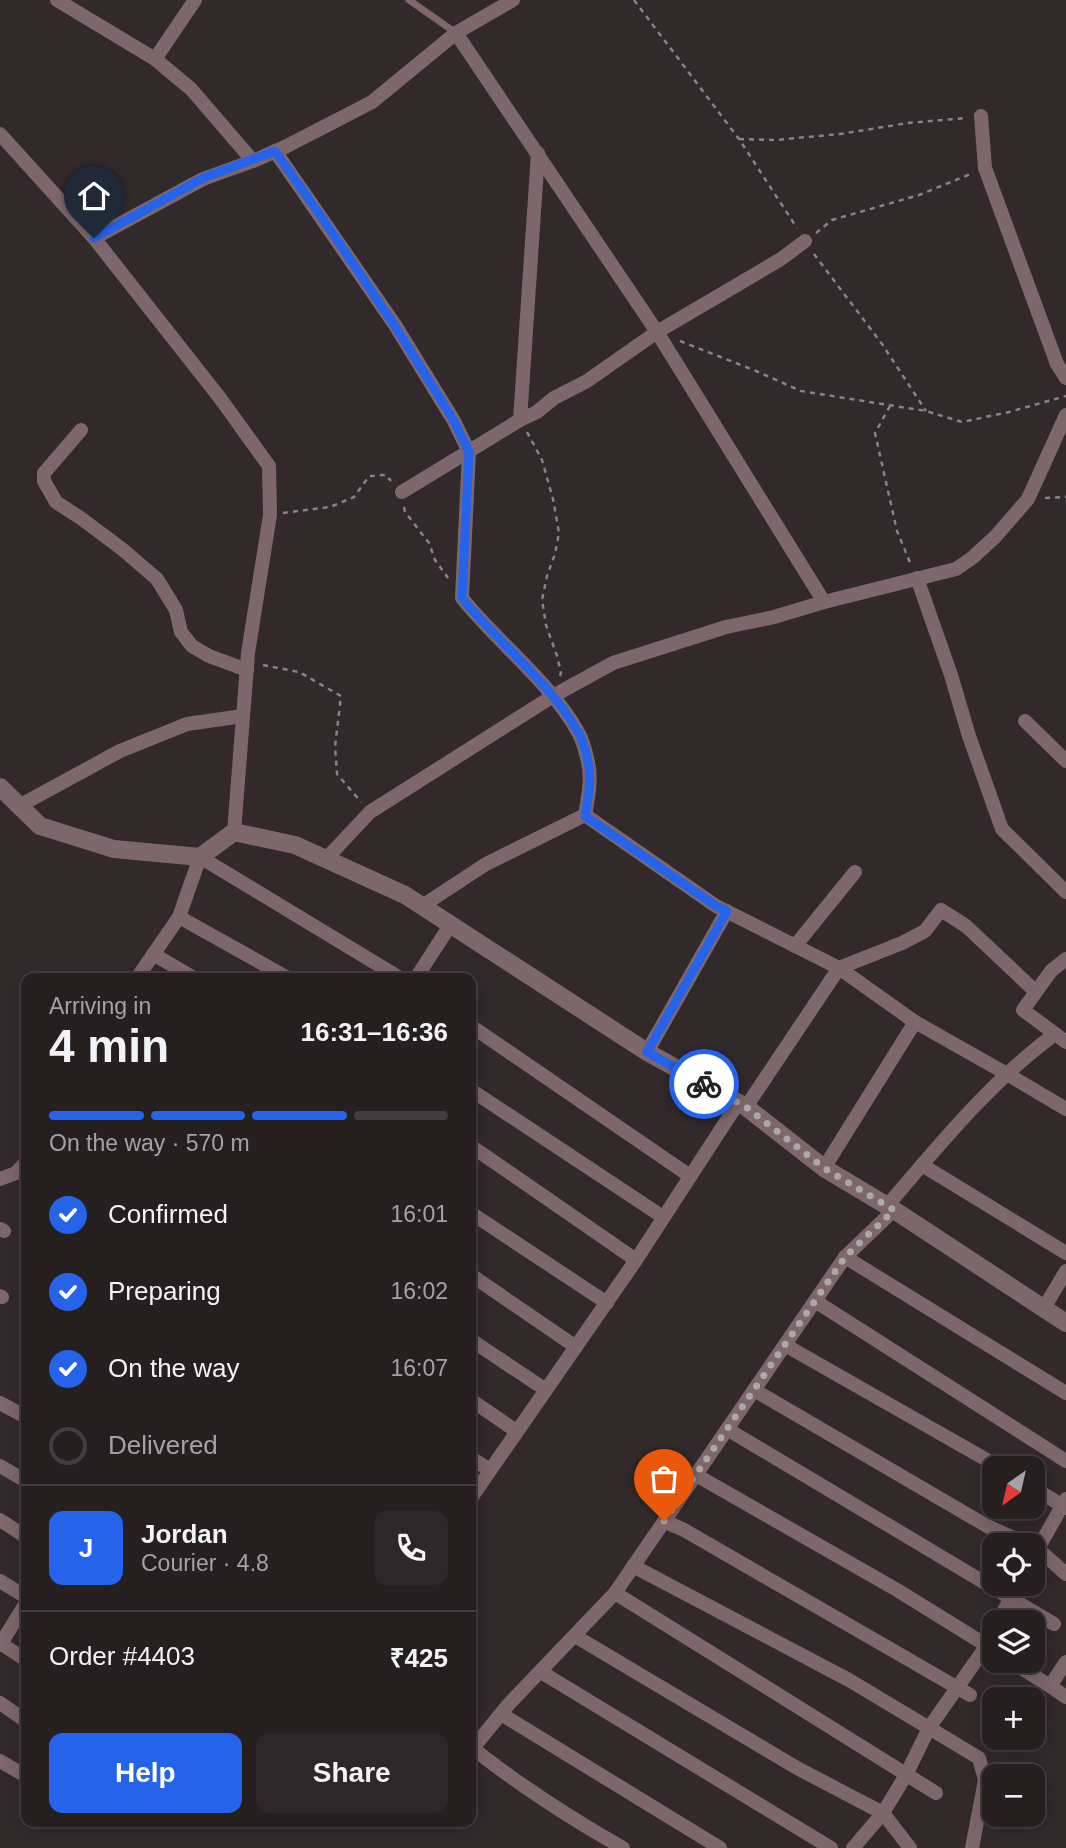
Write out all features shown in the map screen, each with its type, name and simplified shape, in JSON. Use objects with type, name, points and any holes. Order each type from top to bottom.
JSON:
[{"type":"street","points":[[57,0],[155,60],[191,89],[253,161]]},
{"type":"street","points":[[155,60],[195,0]]},
{"type":"street","points":[[94,238],[203,178],[253,161],[372,102],[456,33],[513,0]]},
{"type":"street","points":[[456,33],[657,332],[824,602]]},
{"type":"street","points":[[981,116],[985,168],[1057,364],[1066,378]]},
{"type":"street","points":[[0,134],[94,238],[220,398],[269,466],[270,515],[247,666],[234,832]]},
{"type":"street","points":[[275,151],[395,326],[454,421],[469,452],[462,598],[553,696],[579,733],[589,764],[590,789],[585,816]]},
{"type":"street","points":[[520,419],[538,153]]},
{"type":"street","points":[[402,492],[520,419],[537,412],[554,398],[587,381],[657,332],[781,259],[805,241]]},
{"type":"street","points":[[326,859],[370,812],[553,696],[613,663],[726,626],[774,617],[956,569],[995,537],[1028,499],[1066,415]]},
{"type":"street","points":[[81,430],[44,473],[48,491],[56,502],[122,549],[157,579],[176,610],[181,632],[192,646],[209,656],[247,666]]},
{"type":"street","points":[[917,578],[1002,829],[1066,891]]},
{"type":"street","points":[[19,806],[120,751],[187,724],[243,716]]},
{"type":"street","points":[[1025,721],[1066,761]]},
{"type":"street","points":[[0,787],[40,826],[114,849],[200,857],[392,973]]},
{"type":"street","points":[[422,906],[486,864],[585,816]]},
{"type":"street","points":[[585,816],[716,906],[839,968],[915,1022],[1066,1110]]},
{"type":"street","points":[[140,973],[179,917],[200,857],[234,832],[295,845],[405,895],[647,1052],[742,1105],[824,1168],[891,1208],[1066,1323]]},
{"type":"street","points":[[795,946],[855,872]]},
{"type":"street","points":[[476,1491],[607,1303],[690,1176],[839,968],[902,943],[925,930],[941,910],[966,926],[1035,991]]},
{"type":"street","points":[[647,1052],[727,911]]},
{"type":"street","points":[[179,917],[279,973]]},
{"type":"street","points":[[419,973],[451,924]]},
{"type":"street","points":[[153,954],[185,973]]},
{"type":"street","points":[[476,1742],[615,1593],[845,1257],[891,1208],[922,1166],[1007,1074],[1035,1049],[1060,1038],[1023,1010],[1051,971],[1066,959]]},
{"type":"street","points":[[824,1168],[915,1022]]},
{"type":"street","points":[[476,1029],[690,1176]]},
{"type":"street","points":[[476,1093],[663,1217]]},
{"type":"street","points":[[476,1149],[636,1260]]},
{"type":"street","points":[[922,1166],[1066,1253]]},
{"type":"street","points":[[0,1179],[16,1173],[21,1168]]},
{"type":"street","points":[[476,1216],[607,1303]]},
{"type":"street","points":[[845,1257],[1066,1393]]},
{"type":"street","points":[[1044,1308],[1066,1271]]},
{"type":"street","points":[[476,1278],[576,1347]]},
{"type":"street","points":[[815,1301],[1066,1461]]},
{"type":"street","points":[[476,1343],[546,1390]]},
{"type":"street","points":[[785,1345],[982,1457]]},
{"type":"street","points":[[754,1390],[1000,1533]]},
{"type":"street","points":[[0,1403],[21,1414]]},
{"type":"street","points":[[476,1403],[516,1430]]},
{"type":"street","points":[[727,1429],[982,1572]]},
{"type":"street","points":[[476,1461],[490,1471]]},
{"type":"street","points":[[0,1466],[21,1478]]},
{"type":"street","points":[[696,1475],[897,1590],[982,1642]]},
{"type":"street","points":[[1045,1494],[1065,1504],[1045,1533]]},
{"type":"street","points":[[0,1520],[21,1533]]},
{"type":"street","points":[[664,1521],[964,1692]]},
{"type":"street","points":[[1045,1559],[1066,1574]]},
{"type":"street","points":[[633,1566],[849,1680],[979,1758],[985,1780],[972,1848]]},
{"type":"street","points":[[0,1580],[21,1594]]},
{"type":"street","points":[[615,1593],[936,1793]]},
{"type":"street","points":[[1021,1596],[1054,1624]]},
{"type":"street","points":[[21,1611],[0,1644],[21,1657]]},
{"type":"street","points":[[575,1636],[797,1768],[883,1813],[910,1848]]},
{"type":"street","points":[[853,1848],[883,1813],[906,1775],[929,1728],[964,1692],[982,1661]]},
{"type":"street","points":[[1050,1686],[1066,1662]]},
{"type":"street","points":[[541,1672],[831,1848]]},
{"type":"street","points":[[1029,1673],[1066,1697]]},
{"type":"street","points":[[0,1703],[21,1718]]},
{"type":"street","points":[[501,1714],[720,1848]]},
{"type":"street","points":[[476,1750],[496,1767],[585,1827],[622,1848]]},
{"type":"street","points":[[0,1761],[21,1773]]},
{"type":"lane","points":[[409,0],[456,33]]},
{"type":"path","points":[[634,0],[739,139],[805,241],[882,344],[926,411]]},
{"type":"path","points":[[739,139],[775,140],[827,136],[908,123],[981,116]]},
{"type":"path","points":[[805,241],[832,220],[919,195],[985,168]]},
{"type":"path","points":[[657,332],[801,391],[926,411],[962,422],[1066,397]]},
{"type":"path","points":[[891,405],[875,433],[897,531],[917,578]]},
{"type":"path","points":[[520,419],[542,460],[559,533],[542,600],[545,625],[561,673],[553,696]]},
{"type":"path","points":[[270,515],[330,507],[354,497],[369,476],[386,475],[402,492],[404,512],[429,543],[435,561],[462,598]]},
{"type":"path","points":[[1028,499],[1066,497]]},
{"type":"path","points":[[247,666],[299,672],[341,696],[335,747],[337,774],[370,812]]},
{"type":"way so far","points":[[664,1521],[845,1257],[894,1210],[824,1168],[746,1107],[704,1084]]},
{"type":"route","points":[[94,238],[203,178],[275,151],[395,326],[454,421],[469,452],[462,598],[553,696],[579,733],[589,764],[590,789],[585,816],[727,911],[647,1052],[704,1084]]}]
